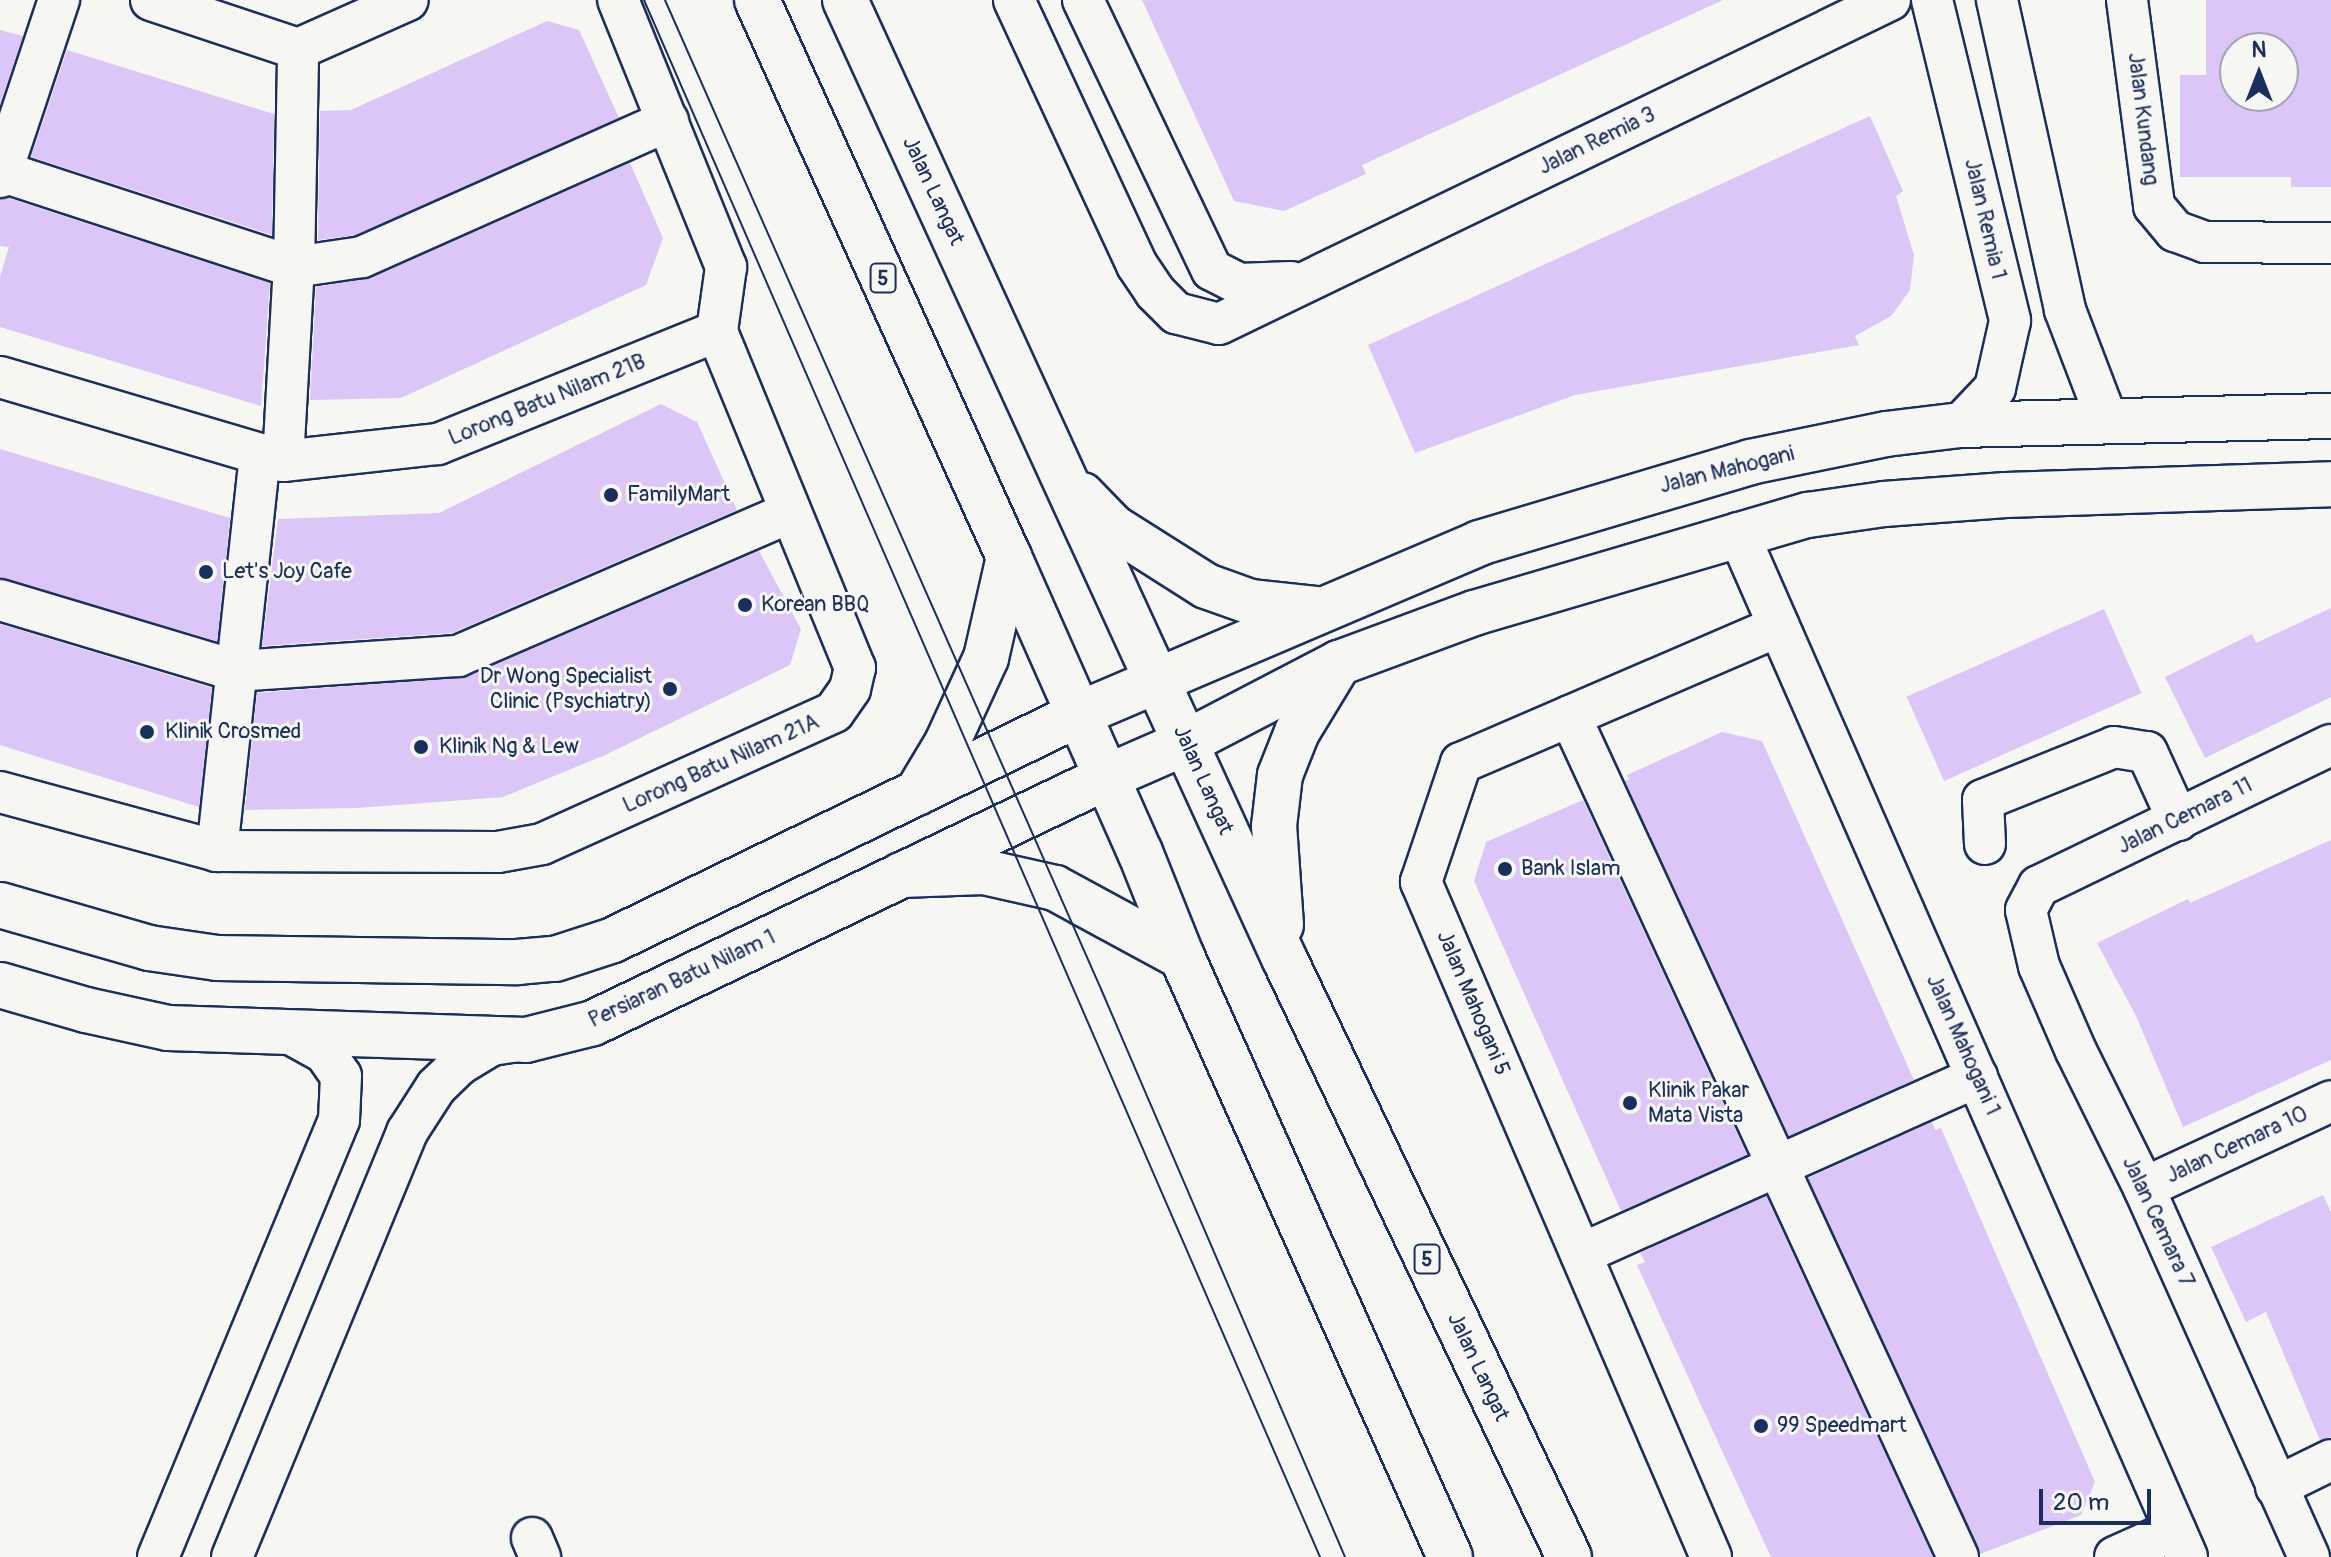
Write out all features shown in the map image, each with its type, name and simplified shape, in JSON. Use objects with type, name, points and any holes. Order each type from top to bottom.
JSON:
[{"type":"main road","name":"5","points":[[757,0],[1079,714],[1182,957],[1450,1557]]},
{"type":"main road","name":"Jalan Langat","points":[[845,0],[1285,960],[1569,1557]]},
{"type":"main road","name":"Jalan Mahogani","points":[[1157,680],[1317,609],[1479,543],[1750,462],[1886,434],[1960,425],[2331,416]]},
{"type":"main road","points":[[1061,473],[1113,527],[1206,586],[1251,602],[1317,609]]},
{"type":"main road","points":[[1185,743],[1339,663],[1474,613],[1738,533],[1808,515],[1884,504],[2331,484]]},
{"type":"main road","points":[[917,793],[947,743],[986,658],[1009,557]]},
{"type":"main road","points":[[1285,960],[1274,826],[1280,775],[1297,732],[1339,663]]},
{"type":"main road","points":[[0,905],[149,948],[217,958],[517,962],[555,959],[613,940],[1079,714],[1157,680]]},
{"type":"main road","name":"Persiaran Batu Nilam 1","points":[[0,985],[86,1010],[168,1028],[526,1040],[593,1023],[1107,777],[1185,743]]},
{"type":"main road","points":[[901,875],[984,872],[1055,888],[1182,957]]},
{"type":"street","points":[[59,0],[1,173],[294,267],[362,257],[668,121]]},
{"type":"street","points":[[151,0],[298,49],[408,0]]},
{"type":"street","name":"Lorong Batu Nilam 21A","points":[[0,792],[217,851],[498,852],[542,844],[834,712],[850,689],[855,668],[717,331],[726,267],[618,0]]},
{"type":"street","name":"Jalan Remia 3","points":[[1014,0],[1137,265],[1155,292],[1176,313],[1219,324],[1890,0]]},
{"type":"street","name":"Jalan Remia 3","points":[[1083,0],[1194,239],[1212,270],[1239,284],[1303,282]]},
{"type":"street","name":"Jalan Remia 1","points":[[1932,0],[2010,321],[1995,388],[1960,425]]},
{"type":"street","points":[[1997,0],[2065,310],[2107,420]]},
{"type":"street","name":"Jalan Kundang","points":[[2127,0],[2154,206],[2175,231],[2205,242],[2331,243]]},
{"type":"street","points":[[217,851],[236,671],[271,457],[294,267],[298,49]]},
{"type":"street","points":[[1137,265],[1194,239]]},
{"type":"street","name":"Lorong Batu Nilam 21B","points":[[0,377],[271,457],[438,444],[717,331]]},
{"type":"street","points":[[0,600],[236,671],[458,656],[790,512]]},
{"type":"street","name":"Jalan Mahogani 1","points":[[1738,533],[2181,1544]]},
{"type":"street","name":"Jalan Mahogani 5","points":[[1711,1557],[1421,882],[1461,763],[1779,626]]},
{"type":"street","points":[[1570,716],[1958,1557]]},
{"type":"street","name":"Jalan Cemara 11","points":[[2039,886],[2331,745]]},
{"type":"street","points":[[1985,844],[1983,800],[2114,747],[2147,752],[2178,820]]},
{"type":"street","name":"Jalan Cemara 7","points":[[2039,886],[2026,910],[2039,966],[2076,1051],[2144,1188],[2308,1479],[2309,1557]]},
{"type":"street","points":[[158,1557],[339,1120],[341,1076],[325,1053],[285,1031]]},
{"type":"street","points":[[232,1557],[407,1132],[436,1087],[460,1064],[492,1045],[526,1040]]},
{"type":"street","points":[[1581,1254],[1977,1077]]},
{"type":"street","name":"Jalan Cemara 10","points":[[2144,1188],[2331,1101]]},
{"type":"street","points":[[2308,1479],[2331,1557]]},
{"type":"street","points":[[2115,1557],[2181,1544]]},
{"type":"building","points":[[1142,0],[1723,0],[1362,165],[1366,174],[1284,211],[1234,201]]},
{"type":"building","points":[[2206,0],[2331,0],[2331,187],[2291,187],[2291,177],[2180,177],[2180,75],[2206,75]]},
{"type":"building","points":[[547,21],[579,30],[619,118],[356,235],[318,240],[320,111],[351,110]]},
{"type":"building","points":[[0,30],[23,36],[0,104]]},
{"type":"building","points":[[67,50],[274,114],[272,235],[31,157]]},
{"type":"building","points":[[1870,116],[1903,191],[1896,196],[1914,255],[1910,290],[1891,316],[1855,336],[1859,345],[1575,395],[1415,453],[1368,345]]},
{"type":"building","points":[[630,163],[663,238],[646,285],[401,398],[310,400],[316,287],[371,278]]},
{"type":"building","points":[[8,198],[270,283],[261,406],[0,327],[0,277],[9,247],[0,246],[0,199]]},
{"type":"building","points":[[661,404],[697,422],[737,510],[452,633],[262,646],[278,519],[439,513]]},
{"type":"building","points":[[0,449],[230,518],[217,641],[0,578]]},
{"type":"building","points":[[759,551],[801,629],[790,665],[605,755],[503,797],[357,808],[245,810],[257,693],[467,677]]},
{"type":"building","points":[[2331,608],[2331,697],[2205,758],[2165,677],[2252,634],[2256,643]]},
{"type":"building","points":[[2104,609],[2141,693],[1944,781],[1907,697]]},
{"type":"building","points":[[0,624],[212,688],[199,807],[0,745]]},
{"type":"building","points":[[1722,732],[1762,741],[1914,1080],[1789,1136],[1625,781],[1629,779],[1627,775]]},
{"type":"building","points":[[1583,800],[1747,1155],[1621,1211],[1474,881],[1486,842]]},
{"type":"building","points":[[2331,840],[2331,1060],[2183,1127],[2136,1016],[2097,943],[2188,899],[2190,903]]},
{"type":"building","points":[[1932,1122],[1935,1130],[1941,1128],[2095,1482],[2081,1515],[1980,1554],[1808,1178]]},
{"type":"building","points":[[2323,1195],[2331,1212],[2331,1437],[2320,1440],[2266,1312],[2246,1322],[2211,1247]]},
{"type":"building","points":[[1766,1196],[1933,1557],[1771,1557],[1637,1265],[1645,1262],[1640,1253]]},
{"type":"tram line","points":[[644,0],[1320,1557]]},
{"type":"tram line","points":[[665,0],[1101,989],[1345,1557]]},
{"type":"place","name":"FamilyMart","points":[[611,495]]},
{"type":"place","name":"Let's Joy Cafe","points":[[206,572]]},
{"type":"place","name":"Korean BBQ","points":[[745,605]]},
{"type":"place","name":"Dr Wong Specialist Clinic (Psychiatry)","points":[[670,689]]},
{"type":"place","name":"Klinik Crosmed","points":[[147,732]]},
{"type":"place","name":"Klinik Ng & Lew","points":[[421,747]]},
{"type":"place","name":"Bank Islam","points":[[1505,869]]},
{"type":"place","name":"Klinik Pakar Mata Vista","points":[[1630,1103]]},
{"type":"place","name":"99 Speedmart","points":[[1761,1426]]}]
